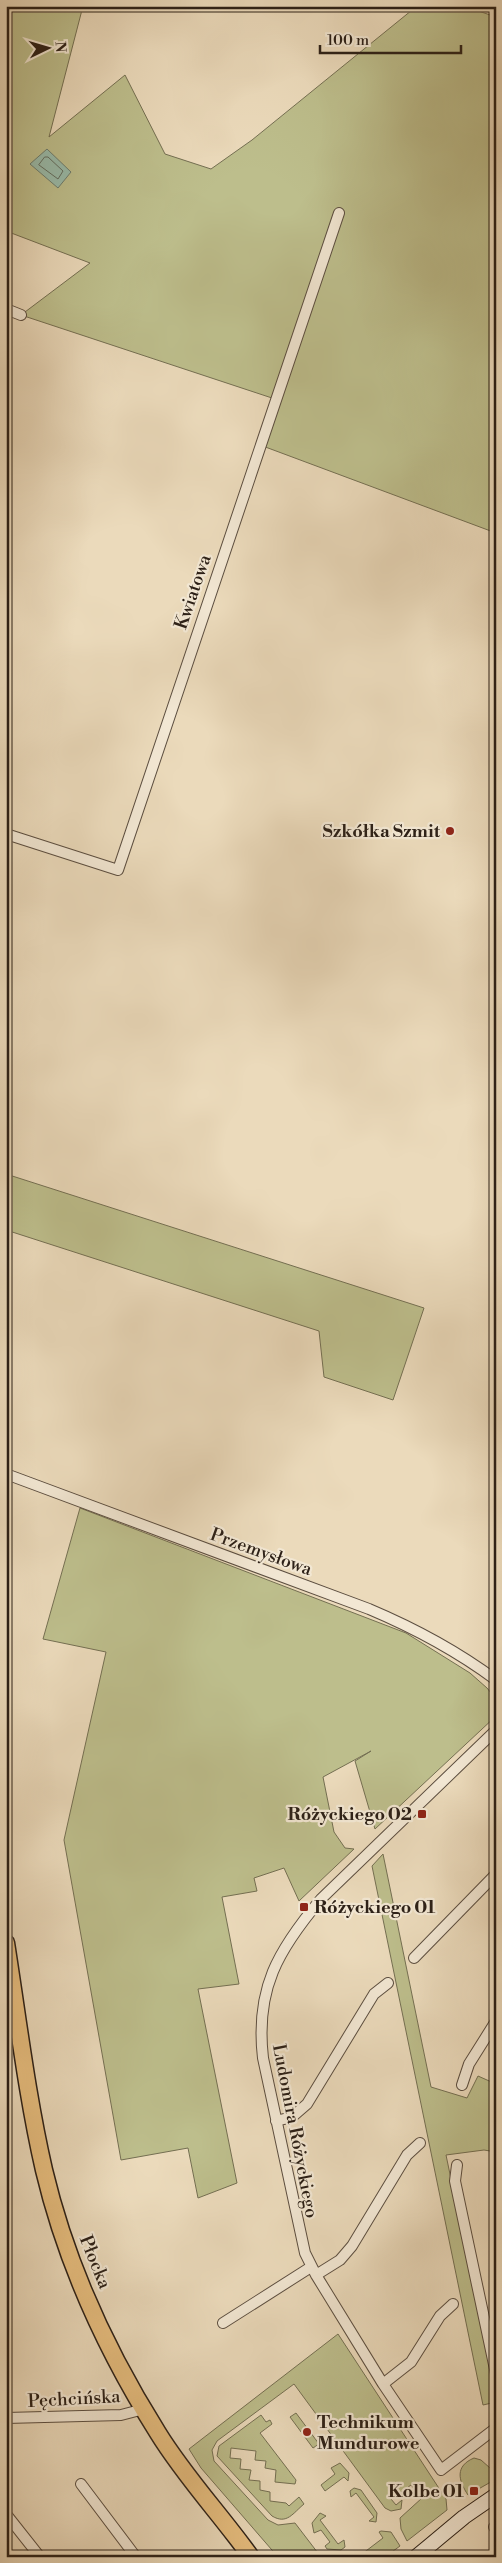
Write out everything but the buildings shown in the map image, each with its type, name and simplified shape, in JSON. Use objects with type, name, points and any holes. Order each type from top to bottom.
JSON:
[{"type":"main road","name":"Płocka","points":[[6,1943],[44,2170],[55,2211],[77,2275],[106,2338],[144,2409],[190,2479],[251,2556]]},
{"type":"main road","points":[[416,2557],[464,2517],[496,2495]]},
{"type":"street","name":"Kwiatowa","points":[[6,834],[118,870],[339,214]]},
{"type":"street","points":[[6,309],[21,315]]},
{"type":"street","name":"Przemysłowa","points":[[6,1474],[369,1609],[409,1626],[496,1680]]},
{"type":"street","name":"Ludomira Różyckiego","points":[[496,1730],[322,1899],[295,1929],[280,1956],[263,2000],[260,2034],[300,2236],[313,2271],[383,2384],[441,2470],[496,2428]]},
{"type":"street","points":[[414,1958],[496,1874]]},
{"type":"street","points":[[276,2121],[292,2117],[307,2104],[374,1994],[388,1983]]},
{"type":"street","points":[[462,2085],[469,2064],[496,2021]]},
{"type":"street","points":[[223,2323],[313,2271],[340,2260],[352,2246],[407,2155],[420,2144]]},
{"type":"street","points":[[456,2165],[455,2181],[496,2374]]},
{"type":"street","points":[[383,2384],[411,2362],[440,2316],[452,2304]]},
{"type":"street","name":"Pęchcińska","points":[[6,2418],[121,2415],[144,2409]]},
{"type":"street","points":[[81,2484],[136,2557]]},
{"type":"street","points":[[6,2514],[40,2557]]},
{"type":"green space","points":[[6,6],[83,6],[49,137],[125,75],[165,154],[211,169],[252,140],[417,6],[464,6],[496,17],[496,533],[260,445],[275,399],[21,315],[90,263],[6,231]]},
{"type":"green space","points":[[6,1174],[424,1308],[393,1400],[324,1377],[319,1331],[6,1230]]},
{"type":"green space","points":[[80,1508],[406,1633],[470,1673],[496,1699],[496,1716],[375,1829],[355,1761],[371,1751],[323,1777],[334,1832],[345,1848],[354,1849],[299,1901],[284,1868],[254,1878],[257,1891],[222,1897],[239,1984],[198,1989],[237,2183],[198,2198],[188,2148],[121,2160],[64,1840],[106,1652],[43,1639]]},
{"type":"green space","points":[[383,1854],[431,2087],[467,2098],[478,2076],[496,2084],[496,2152],[484,2150],[446,2155],[496,2395],[496,2402],[483,2405],[372,1866]]},
{"type":"green space","points":[[338,2334],[446,2499],[447,2510],[407,2541],[401,2529],[400,2518],[422,2498],[411,2485],[391,2499],[396,2505],[402,2500],[401,2509],[391,2511],[385,2508],[294,2384],[217,2441],[212,2450],[214,2461],[268,2520],[278,2525],[295,2523],[321,2557],[278,2557],[201,2468],[189,2449]]},
{"type":"green space","points":[[296,2413],[319,2444],[313,2448],[290,2417]]},
{"type":"green space","points":[[261,2415],[266,2422],[270,2420],[272,2424],[260,2433],[296,2480],[295,2484],[275,2482],[276,2470],[265,2468],[266,2461],[255,2460],[256,2451],[231,2448],[230,2458],[241,2459],[240,2469],[251,2470],[249,2480],[260,2481],[260,2490],[270,2492],[270,2501],[286,2503],[289,2506],[299,2497],[304,2504],[286,2519],[272,2516],[217,2456],[219,2446]]},
{"type":"green space","points":[[474,2458],[481,2460],[490,2468],[496,2466],[496,2479],[468,2495],[460,2479],[460,2474],[464,2465]]},
{"type":"green space","points":[[340,2463],[349,2473],[348,2481],[344,2477],[325,2491],[321,2485],[335,2474],[331,2468]]},
{"type":"green space","points":[[354,2488],[361,2490],[377,2513],[376,2522],[369,2521],[374,2517],[356,2493],[351,2497],[350,2491]]},
{"type":"green space","points":[[320,2513],[326,2516],[320,2520],[338,2544],[344,2540],[345,2547],[341,2550],[327,2549],[325,2546],[330,2542],[321,2530],[314,2533],[312,2523]]},
{"type":"green space","points":[[379,2532],[391,2532],[400,2546],[385,2557],[358,2557],[383,2538]]},
{"type":"water","points":[[47,149],[71,172],[58,188],[30,164]]},
{"type":"place","name":"Szkółka Szmit","points":[[450,831]]},
{"type":"place","name":"Różyckiego 02","points":[[422,1814]]},
{"type":"place","name":"Różyckiego 01","points":[[304,1907]]},
{"type":"place","name":"Technikum Mundurowe","points":[[307,2432]]},
{"type":"place","name":"Kolbe 01","points":[[474,2491]]}]
